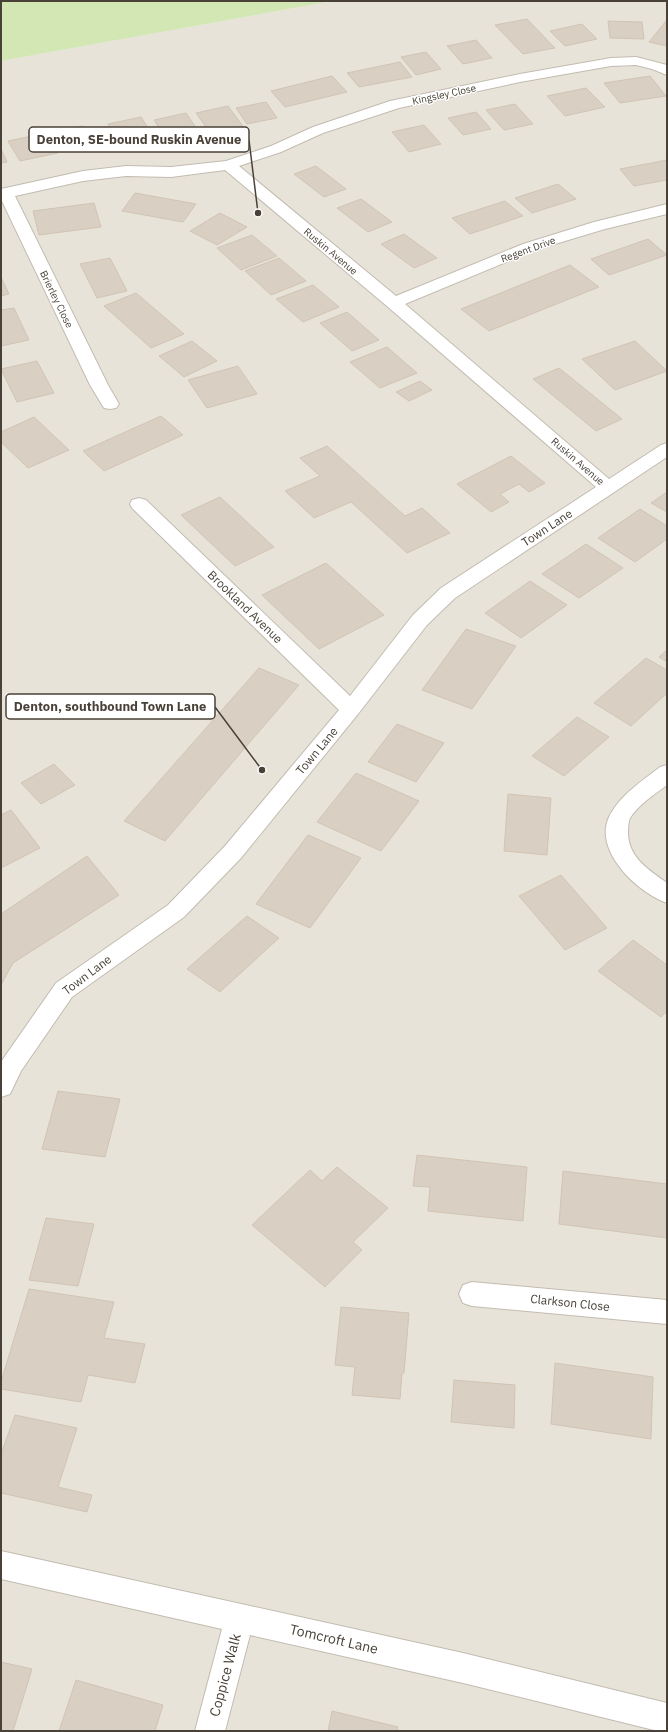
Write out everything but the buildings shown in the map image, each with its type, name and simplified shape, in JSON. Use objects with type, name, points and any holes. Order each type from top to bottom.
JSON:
[{"type":"street","name":"Kingsley Close","points":[[228,165],[276,149],[318,130],[395,104],[520,78],[611,62],[636,61],[657,66],[667,71]]},
{"type":"street","points":[[3,194],[83,176],[126,171],[171,172],[228,165]]},
{"type":"street","name":"Ruskin Avenue","points":[[228,165],[394,303],[609,488]]},
{"type":"street","name":"Brierley Close","points":[[3,194],[110,404]]},
{"type":"street","name":"Regent Drive","points":[[394,303],[529,247],[608,223],[667,209]]},
{"type":"street","name":"Town Lane","points":[[1,1087],[12,1064],[64,990],[176,911],[233,852],[351,709],[420,620],[448,593],[667,449]]},
{"type":"street","name":"Brookland Avenue","points":[[139,504],[351,709]]},
{"type":"street","points":[[667,773],[631,804],[620,818],[617,833],[621,853],[635,872],[667,894]]},
{"type":"street","name":"Clarkson Close","points":[[472,1294],[667,1312]]},
{"type":"street","name":"Tomcroft Lane","points":[[1,1565],[455,1666],[667,1718]]},
{"type":"street","name":"Coppice Walk","points":[[210,1731],[240,1618]]},
{"type":"shaded area","points":[[333,1],[667,1],[667,1731],[1,1731],[1,61]]},
{"type":"green space","points":[[1,1],[333,1],[1,61]]},
{"type":"place","name":"Denton, SE-bound Ruskin Avenue","points":[[258,213]]},
{"type":"place","name":"Denton, southbound Town Lane","points":[[262,770]]}]
